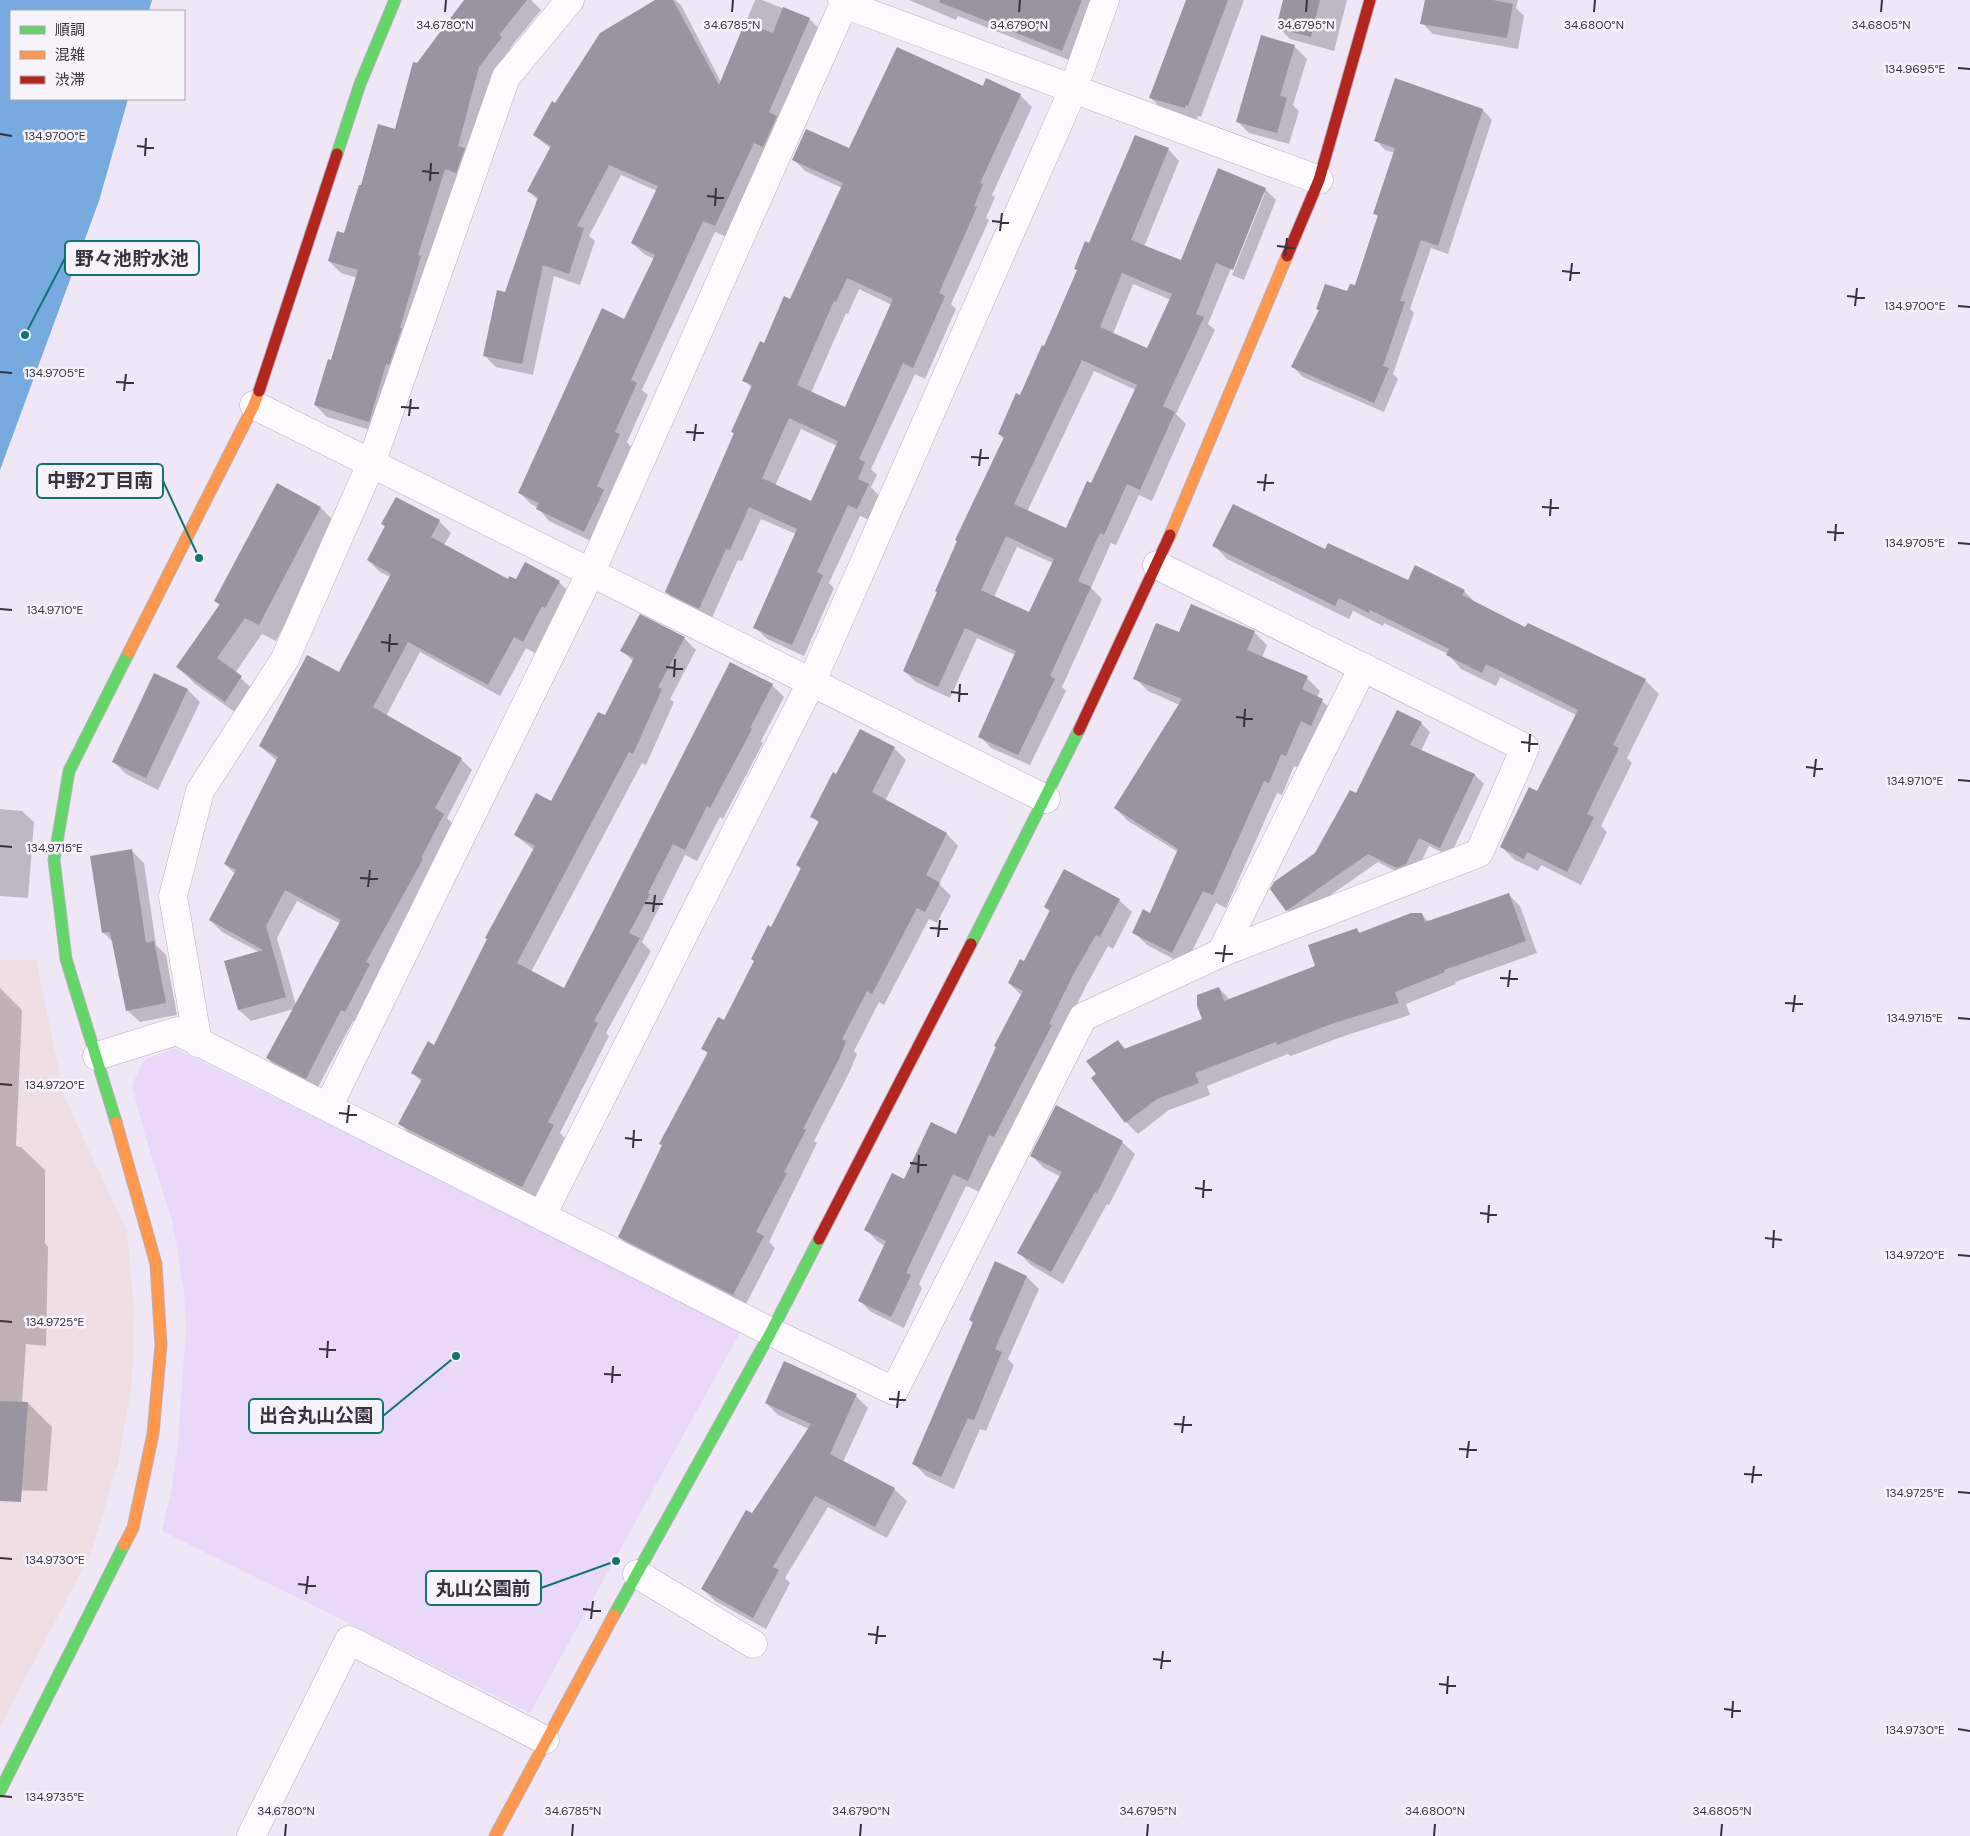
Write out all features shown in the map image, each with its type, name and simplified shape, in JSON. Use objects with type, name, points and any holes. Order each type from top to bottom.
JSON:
[{"type":"street","points":[[0,1791],[133,1528],[153,1434],[161,1344],[156,1264],[97,1056],[66,959],[54,860],[69,771],[254,405],[360,84],[395,0]]},
{"type":"street","points":[[198,1043],[173,896],[200,791],[285,659],[371,464],[506,77],[570,0]]},
{"type":"street","points":[[542,1214],[812,681],[1073,90],[1105,0]]},
{"type":"street","points":[[495,1836],[544,1740],[772,1332],[1046,799],[1157,566],[1319,180],[1370,0]]},
{"type":"street","points":[[328,1107],[591,572],[843,2],[1073,90],[1319,180]]},
{"type":"street","points":[[254,405],[1046,799]]},
{"type":"street","points":[[97,1056],[177,1031],[772,1332],[894,1391],[1084,1017],[1221,953],[1479,853],[1525,748],[1157,566]]},
{"type":"street","points":[[1221,953],[1363,668]]},
{"type":"street","points":[[637,1574],[753,1644]]},
{"type":"street","points":[[251,1836],[349,1640],[544,1740]]},
{"type":"shaded area","points":[[0,960],[36,960],[65,1099],[127,1231],[134,1309],[132,1384],[118,1463],[91,1553],[0,1727]]},
{"type":"shaded area","points":[[174,1048],[742,1329],[530,1713],[162,1531],[172,1488],[178,1442],[186,1329],[184,1291],[173,1224],[144,1132],[132,1085],[144,1060]]},
{"type":"water","points":[[0,0],[152,0],[149,10],[10,10],[10,100],[128,100],[99,201],[0,470]]},
{"type":"building","points":[[464,0],[527,0],[499,35],[502,37],[479,67],[458,146],[465,148],[456,173],[445,169],[418,255],[421,256],[400,328],[402,328],[389,365],[386,364],[369,422],[314,405],[328,359],[331,360],[358,270],[328,261],[337,231],[344,233],[359,185],[361,185],[378,124],[395,129],[413,62],[417,63]]},
{"type":"building","points":[[655,0],[673,0],[719,85],[745,22],[773,33],[783,7],[810,18],[769,112],[777,116],[763,147],[754,143],[715,226],[703,221],[631,380],[637,383],[615,432],[620,434],[597,486],[604,490],[584,532],[536,509],[539,503],[518,493],[602,308],[624,319],[655,255],[631,243],[658,186],[609,165],[577,226],[584,228],[569,274],[543,265],[522,364],[483,356],[497,290],[505,292],[538,197],[527,191],[551,146],[533,135],[552,101],[555,103],[600,33]]},
{"type":"building","points":[[940,0],[1082,0],[1062,51],[939,2]]},
{"type":"building","points":[[1186,0],[1228,0],[1188,106],[1186,105],[1185,108],[1149,98]]},
{"type":"building","points":[[1283,0],[1320,0],[1311,37],[1276,28]]},
{"type":"building","points":[[1425,0],[1493,0],[1513,4],[1507,38],[1420,24]]},
{"type":"building","points":[[1261,35],[1295,45],[1280,96],[1287,98],[1277,133],[1236,122]]},
{"type":"building","points":[[897,47],[983,86],[986,78],[1021,94],[980,183],[983,184],[974,206],[977,207],[939,293],[945,296],[913,368],[903,363],[859,459],[865,462],[858,479],[869,484],[857,509],[848,505],[817,572],[823,575],[792,645],[753,628],[797,529],[749,507],[730,550],[726,549],[699,609],[665,592],[734,433],[731,432],[752,385],[742,381],[760,341],[764,343],[784,296],[790,299],[843,183],[792,160],[806,129],[849,148]],"holes":[[[847,278],[893,299],[845,407],[797,385],[834,301],[836,302]],[[789,418],[838,441],[811,501],[762,478]]]},
{"type":"building","points":[[1395,78],[1483,109],[1438,246],[1421,240],[1400,301],[1405,302],[1383,366],[1389,368],[1374,403],[1291,367],[1319,310],[1316,309],[1325,284],[1347,291],[1350,284],[1355,285],[1378,215],[1373,214],[1395,148],[1374,141]]},
{"type":"building","points":[[1135,135],[1169,148],[1131,240],[1181,260],[1218,168],[1266,188],[1233,270],[1216,263],[1196,314],[1204,317],[1163,406],[1175,412],[1140,490],[1127,484],[1104,535],[1100,533],[1078,581],[1091,587],[1050,676],[1055,679],[1018,755],[978,737],[1016,651],[965,628],[938,687],[903,671],[937,592],[935,591],[957,541],[955,540],[1004,437],[998,434],[1016,393],[1020,395],[1042,345],[1044,346],[1077,270],[1074,269],[1085,241],[1089,243]],"holes":[[[1122,273],[1172,294],[1147,348],[1100,327]],[[1082,360],[1137,385],[1091,483],[1087,481],[1066,528],[1014,504]],[[1006,536],[1054,559],[1029,612],[981,590]]]},
{"type":"building","points":[[277,483],[321,507],[259,625],[245,618],[217,658],[242,676],[225,702],[176,667],[220,604],[214,601]]},
{"type":"building","points":[[396,497],[440,520],[431,537],[508,579],[509,576],[516,579],[525,562],[560,581],[545,608],[542,606],[523,642],[514,637],[488,685],[408,642],[373,707],[462,758],[435,808],[444,814],[421,858],[423,859],[366,962],[370,964],[345,1012],[341,1010],[306,1079],[266,1058],[341,920],[285,890],[266,926],[286,997],[238,1010],[224,961],[263,950],[209,920],[236,870],[224,864],[278,757],[259,746],[307,655],[339,672],[391,574],[367,560],[385,526],[381,524]]},
{"type":"building","points":[[1233,504],[1325,549],[1328,543],[1408,580],[1415,565],[1465,590],[1462,595],[1525,627],[1528,623],[1646,679],[1613,745],[1619,748],[1587,814],[1594,817],[1567,872],[1527,852],[1524,859],[1500,847],[1529,787],[1537,791],[1578,710],[1486,664],[1482,673],[1446,655],[1449,649],[1370,610],[1369,613],[1339,598],[1335,606],[1212,546]]},
{"type":"building","points":[[1191,604],[1255,631],[1247,650],[1308,676],[1302,689],[1323,699],[1311,726],[1301,721],[1286,756],[1281,754],[1269,783],[1264,781],[1213,895],[1203,891],[1172,953],[1132,933],[1143,909],[1150,913],[1178,849],[1114,808],[1182,699],[1133,679],[1156,623],[1179,632]]},
{"type":"building","points":[[640,614],[685,637],[658,687],[662,689],[633,754],[629,752],[517,963],[564,988],[730,662],[773,684],[750,728],[752,729],[742,748],[710,808],[707,806],[685,850],[673,844],[648,893],[650,894],[629,933],[640,938],[594,1021],[598,1023],[548,1122],[554,1125],[522,1187],[398,1124],[422,1079],[411,1073],[428,1041],[434,1045],[487,939],[485,938],[535,846],[514,835],[536,793],[551,801],[598,712],[605,715],[634,658],[620,651]]},
{"type":"building","points":[[154,673],[188,689],[146,778],[112,762]]},
{"type":"building","points":[[1397,710],[1422,722],[1410,745],[1475,774],[1440,848],[1419,838],[1406,864],[1397,868],[1368,854],[1286,911],[1270,889],[1274,882],[1315,853],[1350,790],[1356,793]]},
{"type":"building","points":[[860,729],[895,747],[872,792],[947,833],[926,875],[940,883],[925,912],[917,908],[872,994],[867,991],[842,1039],[846,1041],[839,1059],[803,1129],[806,1130],[784,1172],[787,1173],[756,1232],[764,1236],[733,1295],[618,1237],[662,1145],[659,1144],[708,1052],[701,1049],[718,1017],[724,1020],[754,961],[751,959],[768,925],[771,927],[801,868],[796,865],[819,821],[810,817],[833,772],[836,774]]},
{"type":"building","points":[[132,849],[146,943],[154,941],[166,1003],[126,1011],[110,932],[102,933],[90,856]]},
{"type":"building","points":[[1064,869],[1120,899],[1100,937],[1096,935],[1074,973],[1049,1024],[1052,1025],[994,1137],[989,1135],[968,1181],[953,1174],[906,1273],[911,1275],[891,1317],[858,1301],[886,1241],[864,1230],[892,1173],[904,1179],[931,1122],[956,1134],[996,1047],[994,1046],[1023,991],[1008,983],[1020,959],[1024,961],[1050,910],[1044,907]]},
{"type":"building","points":[[1509,893],[1526,941],[1444,970],[1445,972],[1395,992],[1399,1003],[1331,1024],[1277,1045],[1276,1042],[1195,1073],[1199,1083],[1157,1099],[1125,1123],[1091,1078],[1096,1074],[1086,1061],[1118,1040],[1124,1049],[1202,1019],[1197,1006],[1197,995],[1219,987],[1224,1001],[1315,966],[1308,945],[1357,928],[1359,933],[1411,913],[1422,913],[1425,922]]},
{"type":"building","points":[[1056,1105],[1123,1141],[1097,1193],[1095,1192],[1051,1272],[1017,1253],[1062,1172],[1030,1156]]},
{"type":"building","points":[[995,1261],[1027,1276],[995,1349],[1002,1352],[974,1420],[968,1418],[941,1477],[912,1464],[973,1322],[969,1320]]},
{"type":"building","points":[[784,1361],[857,1394],[830,1454],[895,1488],[875,1527],[815,1496],[773,1567],[779,1570],[753,1618],[701,1589],[746,1510],[752,1513],[811,1424],[765,1403]]},
{"type":"building","points":[[0,1401],[28,1402],[21,1502],[0,1501]]},
{"type":"traffic: fast","points":[[337,154],[360,84],[395,0]]},
{"type":"traffic: fast","points":[[116,1122],[66,959],[54,860],[69,771],[129,652]]},
{"type":"traffic: fast","points":[[971,944],[1079,730]]},
{"type":"traffic: fast","points":[[614,1615],[771,1332],[819,1239]]},
{"type":"traffic: fast","points":[[0,1791],[124,1545]]},
{"type":"traffic: slow","points":[[1170,535],[1287,256]]},
{"type":"traffic: slow","points":[[129,652],[254,405],[259,391]]},
{"type":"traffic: slow","points":[[116,1122],[156,1264],[161,1345],[153,1434],[133,1528],[124,1545]]},
{"type":"traffic: slow","points":[[495,1836],[614,1615]]},
{"type":"traffic: jam","points":[[1287,256],[1319,180],[1370,0]]},
{"type":"traffic: jam","points":[[259,391],[337,154]]},
{"type":"traffic: jam","points":[[1079,730],[1170,535]]},
{"type":"traffic: jam","points":[[819,1239],[971,944]]},
{"type":"place","name":"野々池貯水池","points":[[25,335]]},
{"type":"place","name":"中野2丁目南","points":[[199,558]]},
{"type":"place","name":"出合丸山公園","points":[[456,1356]]},
{"type":"place","name":"丸山公園前","points":[[616,1561]]}]
